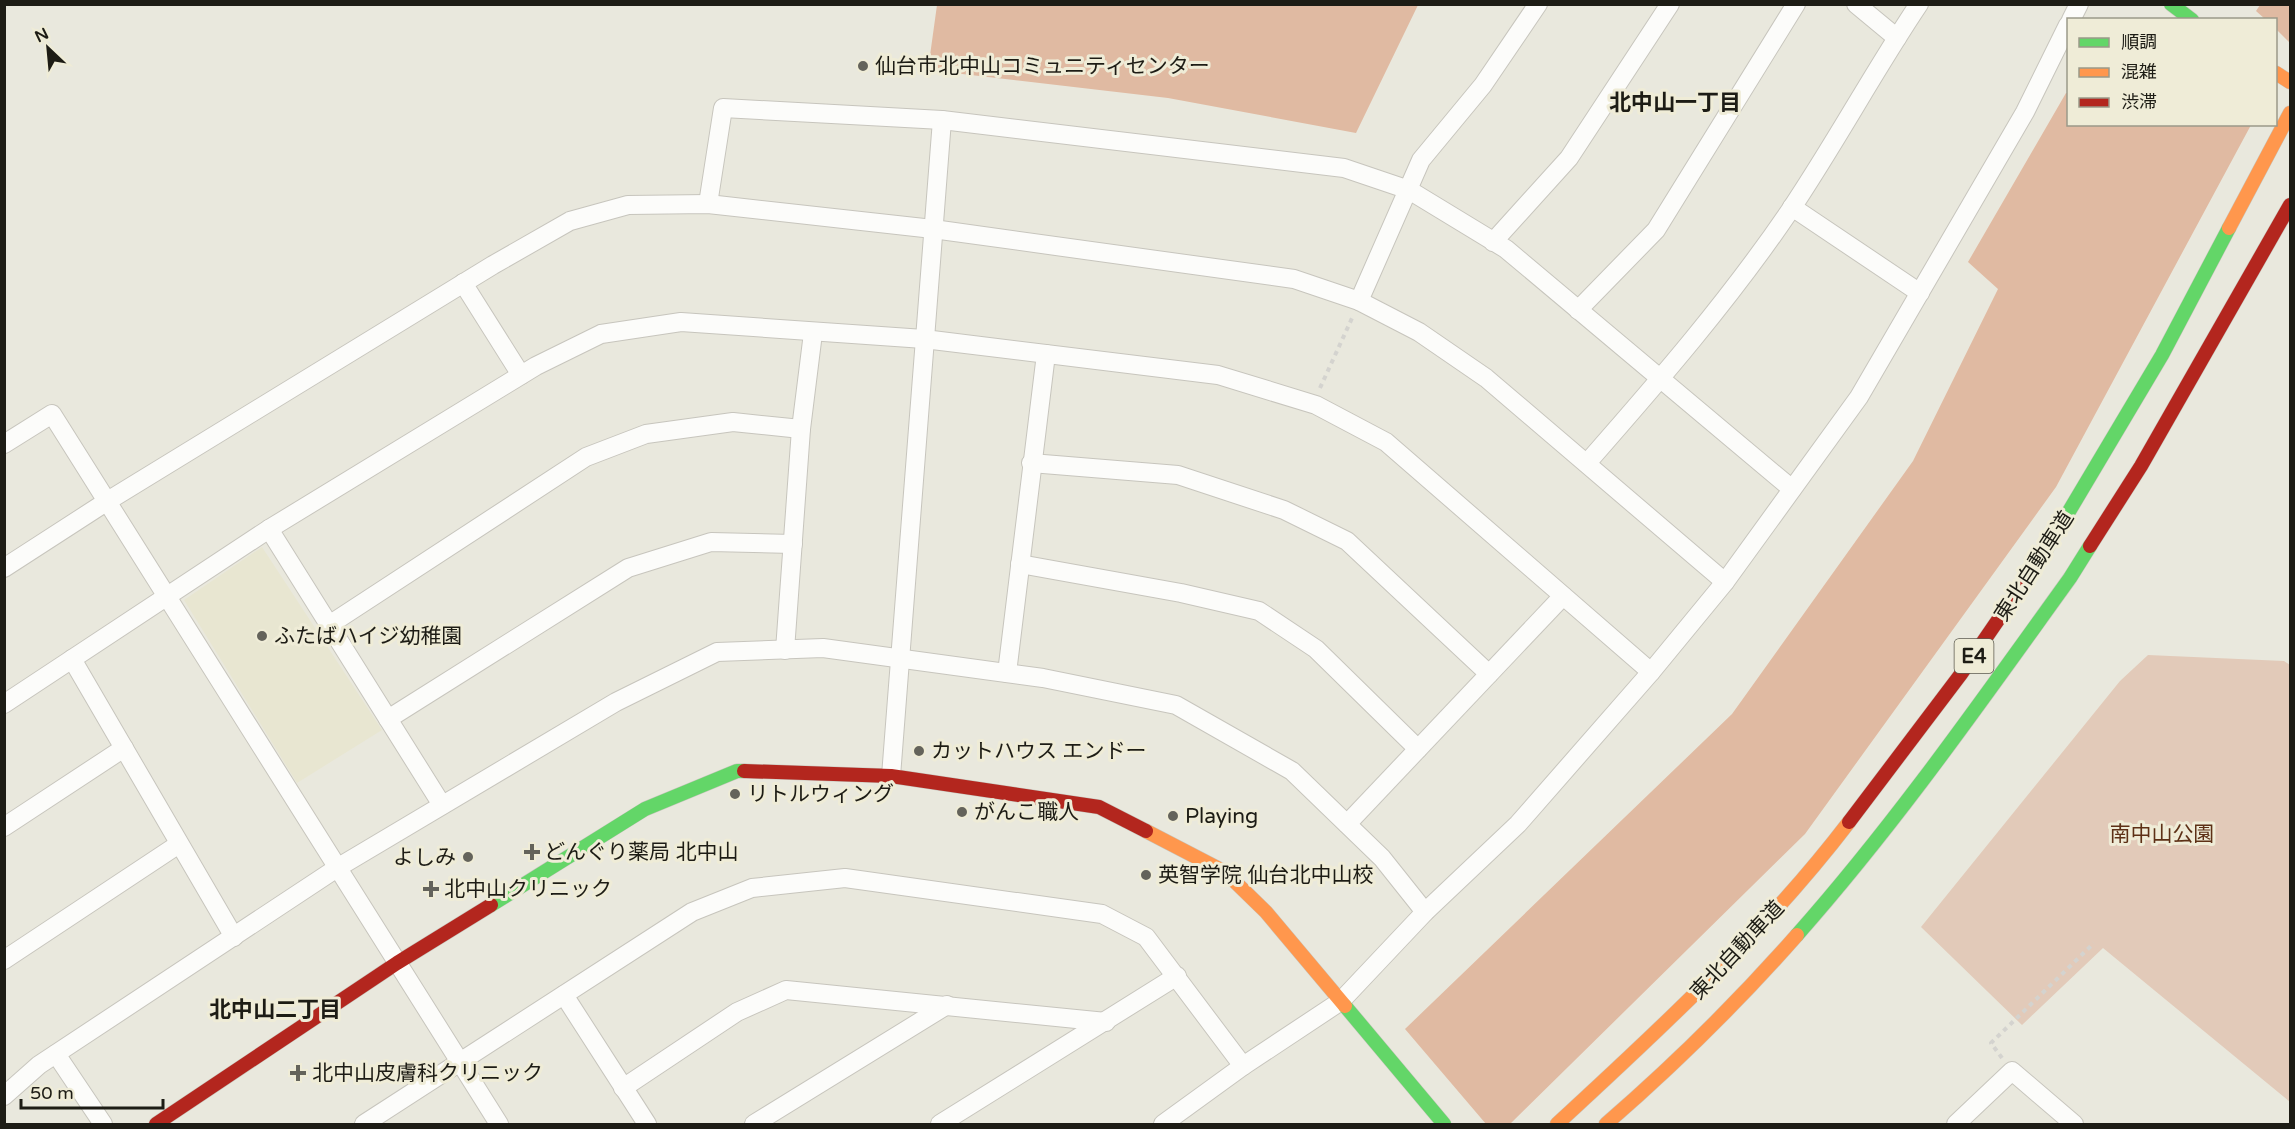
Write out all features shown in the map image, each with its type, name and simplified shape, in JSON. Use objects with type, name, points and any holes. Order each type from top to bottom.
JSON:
[{"type":"main road","points":[[2171,4],[2189,18]]},
{"type":"main road","name":"東北自動車道","points":[[1557,1125],[1674,1016],[1786,897],[1846,825],[1961,674],[2032,573],[2162,355],[2290,114]]},
{"type":"main road","name":"東北自動車道","points":[[1606,1125],[1662,1075],[1765,972],[1853,872],[1913,795],[2070,578],[2147,456],[2290,205]]},
{"type":"main road","points":[[156,1125],[397,963],[645,809],[737,771],[891,776],[1099,807],[1225,872],[1266,912],[1444,1125]]},
{"type":"street","points":[[1359,301],[1421,160],[1483,85],[1538,4]]},
{"type":"street","points":[[1493,242],[1569,158],[1670,4]]},
{"type":"street","points":[[1578,310],[1656,230],[1796,4]]},
{"type":"street","points":[[1856,4],[1897,38]]},
{"type":"street","points":[[1587,463],[1660,380],[1729,296],[1792,207],[1919,4]]},
{"type":"street","points":[[2072,18],[2079,4]]},
{"type":"street","points":[[1163,1125],[1243,1066],[1341,1001],[1425,912],[1518,824],[1651,672],[1725,582],[1859,397],[2025,112],[2067,27]]},
{"type":"street","points":[[708,204],[723,108],[942,120],[1344,168],[1409,190],[1506,249],[1792,489]]},
{"type":"street","points":[[891,776],[942,120]]},
{"type":"street","points":[[4,568],[106,502],[463,283],[570,221],[628,205],[708,204],[933,228],[1294,279],[1359,301],[1419,332],[1486,378],[1725,582]]},
{"type":"street","points":[[1792,207],[1920,293]]},
{"type":"street","points":[[463,283],[521,375]]},
{"type":"street","points":[[4,704],[269,529],[521,375],[601,334],[681,322],[924,339],[1218,375],[1313,404],[1386,442],[1651,672]]},
{"type":"street","points":[[785,650],[801,429],[813,333]]},
{"type":"street","points":[[1007,673],[1046,354]]},
{"type":"street","points":[[4,444],[52,414],[499,1125]]},
{"type":"street","points":[[329,625],[586,457],[646,434],[733,422],[801,429]]},
{"type":"street","points":[[1031,463],[1178,476],[1284,510],[1347,541],[1489,674]]},
{"type":"street","points":[[269,529],[442,805]]},
{"type":"street","points":[[388,719],[628,568],[711,542],[793,544]]},
{"type":"street","points":[[1020,564],[1181,592],[1259,611],[1316,649],[1418,749]]},
{"type":"street","points":[[1347,824],[1563,596]]},
{"type":"street","points":[[4,1096],[39,1065],[337,868],[616,702],[717,652],[823,648],[1043,678],[1176,705],[1292,771],[1382,858],[1425,912]]},
{"type":"street","points":[[72,659],[234,937]]},
{"type":"street","points":[[4,827],[124,748]]},
{"type":"street","points":[[4,960],[179,844]]},
{"type":"street","points":[[370,1123],[692,912],[752,888],[845,878],[1102,914],[1146,937],[1243,1066]]},
{"type":"street","points":[[940,1125],[1177,976]]},
{"type":"street","points":[[623,1088],[737,1011],[786,990],[1106,1022]]},
{"type":"street","points":[[564,994],[647,1125]]},
{"type":"street","points":[[754,1125],[947,1005]]},
{"type":"street","points":[[56,1054],[103,1125]]},
{"type":"street","points":[[1956,1125],[2012,1071],[2074,1125]]},
{"type":"path","points":[[1313,404],[1359,301]]},
{"type":"path","points":[[2012,1071],[1991,1043],[2094,943]]},
{"type":"shaded area","points":[[937,4],[1418,5],[1356,133],[1168,98],[928,70]]},
{"type":"shaded area","points":[[2260,5],[2290,5],[2290,43],[2277,30],[2277,18],[2264,18],[2256,11]]},
{"type":"shaded area","points":[[2066,93],[2067,126],[2250,126],[2056,487],[1805,834],[1510,1124],[1486,1124],[1405,1029],[1732,714],[1913,461],[1998,289],[1968,262]]},
{"type":"shaded area","points":[[262,547],[382,730],[297,783],[184,600]]},
{"type":"green space","name":"南中山公園","points":[[2148,655],[2284,661],[2290,665],[2290,1102],[2103,948],[2022,1025],[1921,927],[2120,681]]},
{"type":"traffic: fast","points":[[2171,4],[2189,18]]},
{"type":"traffic: fast","points":[[2046,550],[2162,355],[2229,228]]},
{"type":"traffic: fast","points":[[1797,935],[1869,849],[1938,760],[2070,578],[2090,546]]},
{"type":"traffic: fast","points":[[491,905],[645,809],[737,771],[744,771]]},
{"type":"traffic: fast","points":[[1345,1006],[1444,1124]]},
{"type":"traffic: slow","points":[[2277,74],[2290,82]]},
{"type":"traffic: slow","points":[[2229,228],[2290,113]]},
{"type":"traffic: slow","points":[[1557,1124],[1634,1053],[1747,941],[1817,863],[1849,822]]},
{"type":"traffic: slow","points":[[1146,831],[1225,872],[1266,912],[1345,1006]]},
{"type":"traffic: slow","points":[[1606,1124],[1705,1032],[1797,935]]},
{"type":"traffic: jam","points":[[2090,546],[2141,466],[2290,205]]},
{"type":"traffic: jam","points":[[1849,822],[1961,674],[2046,550]]},
{"type":"traffic: jam","points":[[744,771],[891,776],[1099,807],[1146,831]]},
{"type":"traffic: jam","points":[[156,1124],[397,963],[491,905]]},
{"type":"place","name":"仙台市北中山コミュニティセンター","points":[[863,66]]},
{"type":"place","name":"ふたばハイジ幼稚園","points":[[262,636]]},
{"type":"place","name":"カットハウス エンドー","points":[[919,751]]},
{"type":"place","name":"リトルウィング","points":[[735,794]]},
{"type":"place","name":"がんこ職人","points":[[962,812]]},
{"type":"place","name":"Playing","points":[[1173,816]]},
{"type":"place","name":"どんぐり薬局 北中山","points":[[532,852]]},
{"type":"place","name":"よしみ","points":[[468,857]]},
{"type":"place","name":"英智学院 仙台北中山校","points":[[1146,875]]},
{"type":"place","name":"北中山クリニック","points":[[431,889]]},
{"type":"place","name":"北中山皮膚科クリニック","points":[[298,1073]]},
{"type":"district","name":"北中山一丁目","points":[[1675,102]]},
{"type":"district","name":"北中山二丁目","points":[[275,1009]]}]
